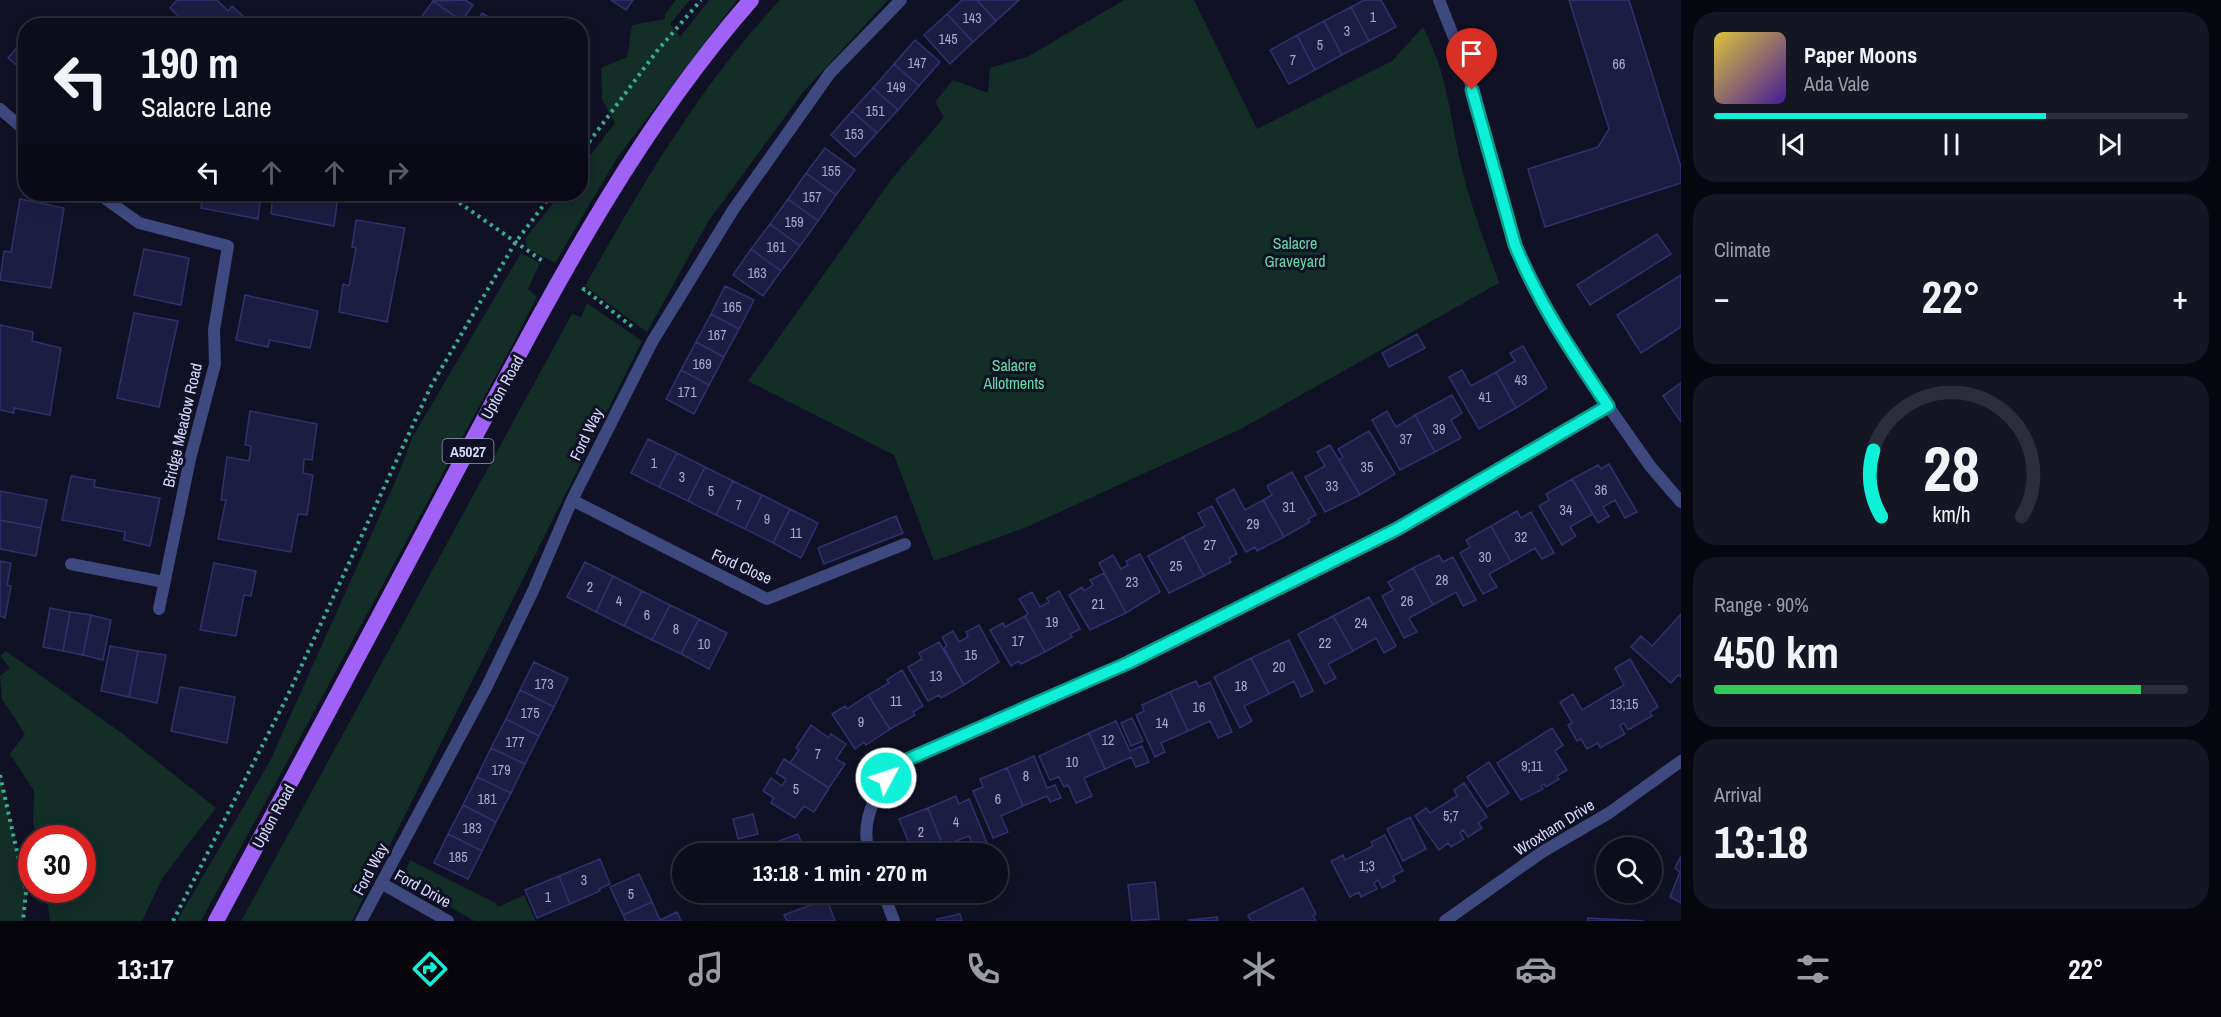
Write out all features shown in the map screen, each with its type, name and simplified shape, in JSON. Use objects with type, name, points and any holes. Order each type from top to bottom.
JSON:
[{"type":"main road","name":"Upton Road","points":[[216,921],[502,387],[611,192],[714,42],[751,0]]},
{"type":"street","name":"Ford Way","points":[[361,921],[486,688],[533,591],[572,500],[652,342],[733,210],[830,74],[901,0]]},
{"type":"street","points":[[1440,0],[1466,68],[1522,261],[1546,312],[1650,466],[1681,502]]},
{"type":"street","points":[[0,109],[18,124]]},
{"type":"street","name":"Bridge Meadow Road","points":[[109,201],[139,223],[228,246],[214,330],[215,364],[190,459],[159,609]]},
{"type":"street","points":[[869,843],[867,825],[873,800],[886,778],[904,761],[1128,663],[1397,529],[1608,406]]},
{"type":"street","name":"Ford Close","points":[[572,500],[767,599],[905,544]]},
{"type":"street","points":[[71,564],[164,582]]},
{"type":"street","name":"Wroxham Drive","points":[[1445,921],[1542,852],[1609,813],[1681,761]]},
{"type":"street","name":"Ford Drive","points":[[381,883],[448,921]]},
{"type":"street","points":[[887,903],[894,921]]},
{"type":"path","points":[[588,143],[657,51],[701,0]]},
{"type":"path","points":[[173,921],[287,697],[431,386],[515,243],[547,201]]},
{"type":"path","points":[[0,775],[26,892],[23,921]]},
{"type":"green space","points":[[676,0],[690,0],[670,24],[680,37],[709,0],[737,0],[617,158],[555,263],[527,248],[525,239],[555,201],[588,201],[588,158],[615,123],[602,99],[601,68],[627,57],[632,25],[665,19],[665,14]]},
{"type":"green space","points":[[780,0],[888,0],[804,91],[708,222],[647,332],[585,286],[628,211],[698,101],[724,66]]},
{"type":"green space","points":[[1124,0],[1194,0],[1257,129],[1392,61],[1423,27],[1432,45],[1444,81],[1467,187],[1499,283],[1241,429],[1027,527],[934,561],[894,455],[748,381],[891,180],[944,117],[935,102],[953,80],[988,93],[990,68],[1027,57]]},
{"type":"green space","points":[[521,253],[540,263],[528,289],[537,297],[201,921],[177,921],[270,761],[398,475],[413,436]]},
{"type":"green space","points":[[587,303],[642,341],[352,921],[241,921],[572,314],[581,317]]},
{"type":"green space","points":[[6,651],[123,734],[216,808],[163,877],[142,921],[50,921],[48,903],[96,903],[96,825],[34,825],[34,791],[10,754],[25,734],[2,699],[0,676],[10,668],[0,656]]},
{"type":"green space","points":[[0,775],[18,856],[18,903],[25,903],[23,921],[0,921]]},
{"type":"green space","points":[[410,860],[496,903],[498,907],[524,895],[536,921],[474,921],[402,879]]},
{"type":"building","points":[[177,0],[217,0],[228,11],[232,6],[245,18],[181,18],[170,8]]},
{"type":"building","points":[[465,0],[473,5],[464,18],[458,18],[433,1]]},
{"type":"building","points":[[611,0],[633,0],[626,10]]},
{"type":"building","points":[[962,0],[977,0],[996,21],[973,42],[947,14]]},
{"type":"building","points":[[977,0],[1019,0],[996,21]]},
{"type":"building","points":[[1364,0],[1381,0],[1396,27],[1369,41],[1351,7]]},
{"type":"building","points":[[1569,0],[1629,0],[1681,167],[1681,183],[1545,227],[1528,169],[1598,147],[1609,129]]},
{"type":"building","points":[[433,1],[458,18],[425,18],[422,16]]},
{"type":"building","points":[[1351,7],[1369,41],[1342,55],[1324,21]]},
{"type":"building","points":[[482,13],[490,18],[479,18]]},
{"type":"building","points":[[947,14],[973,42],[950,64],[924,35]]},
{"type":"building","points":[[1324,21],[1342,55],[1315,70],[1297,35]]},
{"type":"building","points":[[1297,35],[1315,70],[1289,84],[1270,50]]},
{"type":"building","points":[[915,40],[940,62],[919,86],[894,64]]},
{"type":"building","points":[[18,46],[18,66],[8,58]]},
{"type":"building","points":[[894,64],[919,86],[898,110],[873,88]]},
{"type":"building","points":[[873,88],[898,110],[877,133],[852,111]]},
{"type":"building","points":[[852,111],[877,133],[855,157],[831,135]]},
{"type":"building","points":[[825,148],[855,170],[836,195],[806,173]]},
{"type":"building","points":[[806,173],[836,195],[818,221],[788,199]]},
{"type":"building","points":[[788,199],[818,221],[800,246],[770,224]]},
{"type":"building","points":[[20,201],[64,208],[51,288],[0,280],[4,251],[11,252]]},
{"type":"building","points":[[202,201],[260,201],[258,219],[201,208]]},
{"type":"building","points":[[272,201],[337,201],[334,226],[271,214]]},
{"type":"building","points":[[356,220],[405,228],[387,322],[339,312],[343,284],[349,286],[356,248],[352,247]]},
{"type":"building","points":[[770,224],[800,246],[781,271],[751,249]]},
{"type":"building","points":[[1657,234],[1671,254],[1590,305],[1577,285]]},
{"type":"building","points":[[144,249],[189,258],[181,305],[134,295]]},
{"type":"building","points":[[751,249],[781,271],[763,296],[733,275]]},
{"type":"building","points":[[1681,275],[1681,327],[1641,353],[1617,315]]},
{"type":"building","points":[[725,286],[754,300],[739,329],[711,314]]},
{"type":"building","points":[[245,295],[318,311],[310,348],[270,340],[268,347],[236,340]]},
{"type":"building","points":[[134,313],[178,321],[159,407],[117,398]]},
{"type":"building","points":[[711,314],[739,329],[724,357],[696,342]]},
{"type":"building","points":[[0,325],[33,332],[32,341],[61,348],[50,415],[14,408],[14,413],[0,410]]},
{"type":"building","points":[[1417,334],[1425,348],[1389,367],[1382,353]]},
{"type":"building","points":[[696,342],[724,357],[709,385],[681,370]]},
{"type":"building","points":[[1523,346],[1547,388],[1516,408],[1496,372],[1515,361],[1510,353]]},
{"type":"building","points":[[681,370],[709,385],[694,414],[666,399]]},
{"type":"building","points":[[1462,370],[1471,386],[1496,372],[1516,408],[1479,429],[1449,377]]},
{"type":"building","points":[[1681,383],[1681,422],[1663,396]]},
{"type":"building","points":[[1452,395],[1462,413],[1451,420],[1461,438],[1435,452],[1415,415]]},
{"type":"building","points":[[250,411],[317,424],[312,460],[304,459],[303,473],[313,475],[307,515],[298,514],[291,552],[218,539],[226,500],[221,500],[227,457],[249,461],[251,446],[245,445]]},
{"type":"building","points":[[1387,411],[1396,427],[1415,415],[1435,452],[1400,470],[1372,420]]},
{"type":"building","points":[[1369,431],[1395,474],[1360,495],[1339,460],[1343,457],[1338,449]]},
{"type":"building","points":[[648,439],[677,453],[659,487],[631,473]]},
{"type":"building","points":[[1330,445],[1360,495],[1325,512],[1305,477],[1325,466],[1317,452]]},
{"type":"building","points":[[677,453],[705,467],[688,501],[659,487]]},
{"type":"building","points":[[1609,464],[1637,512],[1625,518],[1615,500],[1603,507],[1609,516],[1598,523],[1572,479],[1598,465],[1601,469]]},
{"type":"building","points":[[705,467],[733,481],[716,515],[688,501]]},
{"type":"building","points":[[1292,472],[1316,515],[1308,519],[1310,522],[1284,537],[1263,500],[1272,495],[1267,486]]},
{"type":"building","points":[[71,476],[95,480],[94,487],[160,498],[150,546],[124,540],[125,532],[62,520]]},
{"type":"building","points":[[1572,479],[1593,514],[1570,527],[1576,536],[1562,545],[1539,506],[1549,500],[1546,494]]},
{"type":"building","points":[[733,481],[762,495],[745,529],[716,515]]},
{"type":"building","points":[[1234,489],[1245,510],[1263,500],[1284,537],[1257,551],[1255,547],[1246,552],[1216,499]]},
{"type":"building","points":[[0,491],[47,500],[41,528],[0,520]]},
{"type":"building","points":[[762,495],[790,509],[773,543],[745,529]]},
{"type":"building","points":[[1212,506],[1237,554],[1229,558],[1231,562],[1204,576],[1183,537],[1205,526],[1198,513]]},
{"type":"building","points":[[790,509],[818,523],[801,558],[773,543]]},
{"type":"building","points":[[1517,511],[1521,518],[1531,512],[1554,553],[1542,559],[1535,548],[1511,562],[1491,526]]},
{"type":"building","points":[[896,516],[903,533],[824,564],[818,548]]},
{"type":"building","points":[[0,520],[41,528],[36,556],[0,549]]},
{"type":"building","points":[[1491,526],[1511,562],[1489,574],[1497,587],[1483,594],[1460,553],[1470,547],[1466,540]]},
{"type":"building","points":[[1183,537],[1204,576],[1169,593],[1148,556]]},
{"type":"building","points":[[1140,554],[1160,592],[1126,613],[1099,563],[1113,555],[1121,569],[1128,565],[1126,561]]},
{"type":"building","points":[[1439,555],[1443,562],[1453,557],[1476,600],[1463,606],[1456,592],[1433,605],[1413,568]]},
{"type":"building","points":[[0,561],[11,563],[7,585],[11,586],[5,618],[0,616]]},
{"type":"building","points":[[585,562],[613,576],[596,612],[567,597]]},
{"type":"building","points":[[214,563],[256,571],[251,596],[244,595],[236,636],[200,630]]},
{"type":"building","points":[[1413,568],[1433,605],[1409,618],[1417,632],[1404,638],[1382,596],[1393,590],[1388,582]]},
{"type":"building","points":[[1104,573],[1126,613],[1090,630],[1069,595],[1082,587],[1084,591],[1093,585],[1090,580]]},
{"type":"building","points":[[613,576],[642,591],[624,626],[596,612]]},
{"type":"building","points":[[642,591],[670,605],[652,640],[624,626]]},
{"type":"building","points":[[1059,591],[1080,629],[1070,634],[1072,637],[1045,652],[1025,616],[1028,614],[1019,599],[1032,592],[1040,607],[1049,602],[1047,598]]},
{"type":"building","points":[[1369,597],[1396,646],[1384,653],[1376,638],[1353,651],[1333,616]]},
{"type":"building","points":[[670,605],[699,619],[681,654],[652,640]]},
{"type":"building","points":[[50,608],[70,612],[63,651],[43,647]]},
{"type":"building","points":[[70,612],[91,615],[83,655],[63,651]]},
{"type":"building","points":[[1681,614],[1681,677],[1678,675],[1671,683],[1631,647],[1641,636],[1652,646]]},
{"type":"building","points":[[91,615],[111,620],[103,660],[83,655]]},
{"type":"building","points":[[1025,616],[1045,652],[1021,664],[1019,661],[1011,666],[990,630],[1003,623],[1005,627]]},
{"type":"building","points":[[1333,616],[1353,651],[1328,664],[1336,678],[1325,684],[1298,634]]},
{"type":"building","points":[[699,619],[727,633],[709,669],[681,654]]},
{"type":"building","points":[[979,625],[999,662],[964,685],[944,648],[947,646],[942,637],[953,631],[959,642],[968,637],[966,632]]},
{"type":"building","points":[[1289,640],[1313,691],[1301,697],[1294,681],[1269,694],[1251,658]]},
{"type":"building","points":[[939,642],[964,685],[941,698],[939,695],[928,701],[908,667],[922,659],[919,653]]},
{"type":"building","points":[[110,646],[138,651],[129,697],[101,691]]},
{"type":"building","points":[[138,651],[166,655],[157,703],[129,697]]},
{"type":"building","points":[[1251,658],[1269,694],[1244,706],[1252,721],[1240,728],[1214,677]]},
{"type":"building","points":[[1630,659],[1658,707],[1650,712],[1652,716],[1628,730],[1624,723],[1620,726],[1625,734],[1600,748],[1598,743],[1587,749],[1581,739],[1577,741],[1568,725],[1572,723],[1560,702],[1573,694],[1582,710],[1624,685],[1615,668]]},
{"type":"building","points":[[534,662],[568,678],[554,707],[520,690]]},
{"type":"building","points":[[902,670],[923,706],[913,712],[915,715],[890,729],[868,695],[889,683],[887,680]]},
{"type":"building","points":[[1196,681],[1199,687],[1210,682],[1232,732],[1218,738],[1210,721],[1188,731],[1170,692]]},
{"type":"building","points":[[180,687],[235,697],[227,743],[171,731]]},
{"type":"building","points":[[520,690],[554,707],[539,736],[506,719]]},
{"type":"building","points":[[1170,692],[1188,731],[1161,743],[1165,752],[1155,757],[1136,715],[1144,711],[1142,705]]},
{"type":"building","points":[[868,695],[890,729],[866,745],[864,742],[855,749],[832,714],[845,706],[847,709]]},
{"type":"building","points":[[1132,718],[1143,741],[1131,746],[1121,723]]},
{"type":"building","points":[[506,719],[539,736],[525,764],[491,748]]},
{"type":"building","points":[[1116,721],[1130,751],[1142,746],[1149,762],[1136,767],[1131,757],[1105,769],[1089,733]]},
{"type":"building","points":[[811,725],[829,738],[831,734],[846,744],[836,759],[845,764],[829,788],[790,763],[799,750],[796,748]]},
{"type":"building","points":[[1552,728],[1563,745],[1555,751],[1567,770],[1557,776],[1559,779],[1546,787],[1544,784],[1541,786],[1543,789],[1521,800],[1497,763]]},
{"type":"building","points":[[1089,733],[1105,769],[1084,778],[1092,796],[1076,803],[1068,785],[1064,787],[1059,777],[1050,780],[1039,756]]},
{"type":"building","points":[[491,748],[525,764],[511,793],[477,777]]},
{"type":"building","points":[[1034,756],[1047,788],[1055,785],[1061,798],[1050,802],[1047,796],[1023,806],[1007,768]]},
{"type":"building","points":[[784,759],[829,788],[814,812],[804,806],[795,818],[771,803],[774,798],[763,791],[771,778],[782,786],[786,779],[776,773]]},
{"type":"building","points":[[1489,762],[1509,793],[1487,807],[1467,777]]},
{"type":"building","points":[[1007,768],[1023,806],[1001,816],[1008,832],[993,838],[973,791],[983,787],[980,779]]},
{"type":"building","points":[[477,777],[511,793],[496,822],[463,805]]},
{"type":"building","points":[[1464,783],[1487,817],[1478,823],[1482,828],[1468,837],[1463,830],[1460,833],[1464,839],[1451,847],[1448,843],[1439,850],[1415,816],[1426,808],[1430,813],[1457,796],[1454,790]]},
{"type":"building","points":[[956,796],[959,804],[969,799],[987,843],[972,843],[969,836],[951,843],[942,843],[928,808]]},
{"type":"building","points":[[463,805],[496,822],[482,851],[448,834]]},
{"type":"building","points":[[928,808],[942,843],[909,843],[899,819]]},
{"type":"building","points":[[753,814],[758,834],[738,839],[733,819]]},
{"type":"building","points":[[1410,817],[1426,849],[1403,861],[1387,829]]},
{"type":"building","points":[[448,834],[482,851],[468,879],[434,863]]},
{"type":"building","points":[[798,834],[802,843],[774,843]]},
{"type":"building","points":[[1385,835],[1403,871],[1393,876],[1395,881],[1382,888],[1378,880],[1374,883],[1377,889],[1361,897],[1359,892],[1350,897],[1331,861],[1343,855],[1345,860],[1373,846],[1371,842]]},
{"type":"building","points":[[1681,856],[1681,903],[1670,897],[1680,872],[1675,868]]},
{"type":"building","points":[[600,859],[610,884],[570,904],[559,876]]},
{"type":"building","points":[[639,874],[652,902],[623,915],[610,887]]},
{"type":"building","points":[[559,876],[570,904],[537,918],[525,890]]},
{"type":"building","points":[[1155,882],[1159,919],[1132,921],[1128,885]]},
{"type":"building","points":[[1303,888],[1316,914],[1313,916],[1316,921],[1251,921],[1248,915]]},
{"type":"building","points":[[652,902],[660,920],[677,912],[681,921],[626,921],[623,915]]},
{"type":"building","points":[[816,903],[828,903],[835,921],[787,921],[784,915]]},
{"type":"building","points":[[960,914],[962,921],[937,921],[937,919]]},
{"type":"building","points":[[1217,917],[1218,921],[1188,920]]},
{"type":"building","points":[[1588,918],[1644,921],[1587,921]]},
{"type":"route","points":[[886,778],[904,761],[1128,663],[1397,529],[1608,406],[1546,312],[1525,269],[1515,245],[1472,90]]},
{"type":"park label","name":"Salacre Graveyard","points":[[1295,252]]},
{"type":"park label","name":"Salacre Allotments","points":[[1014,374]]}]
